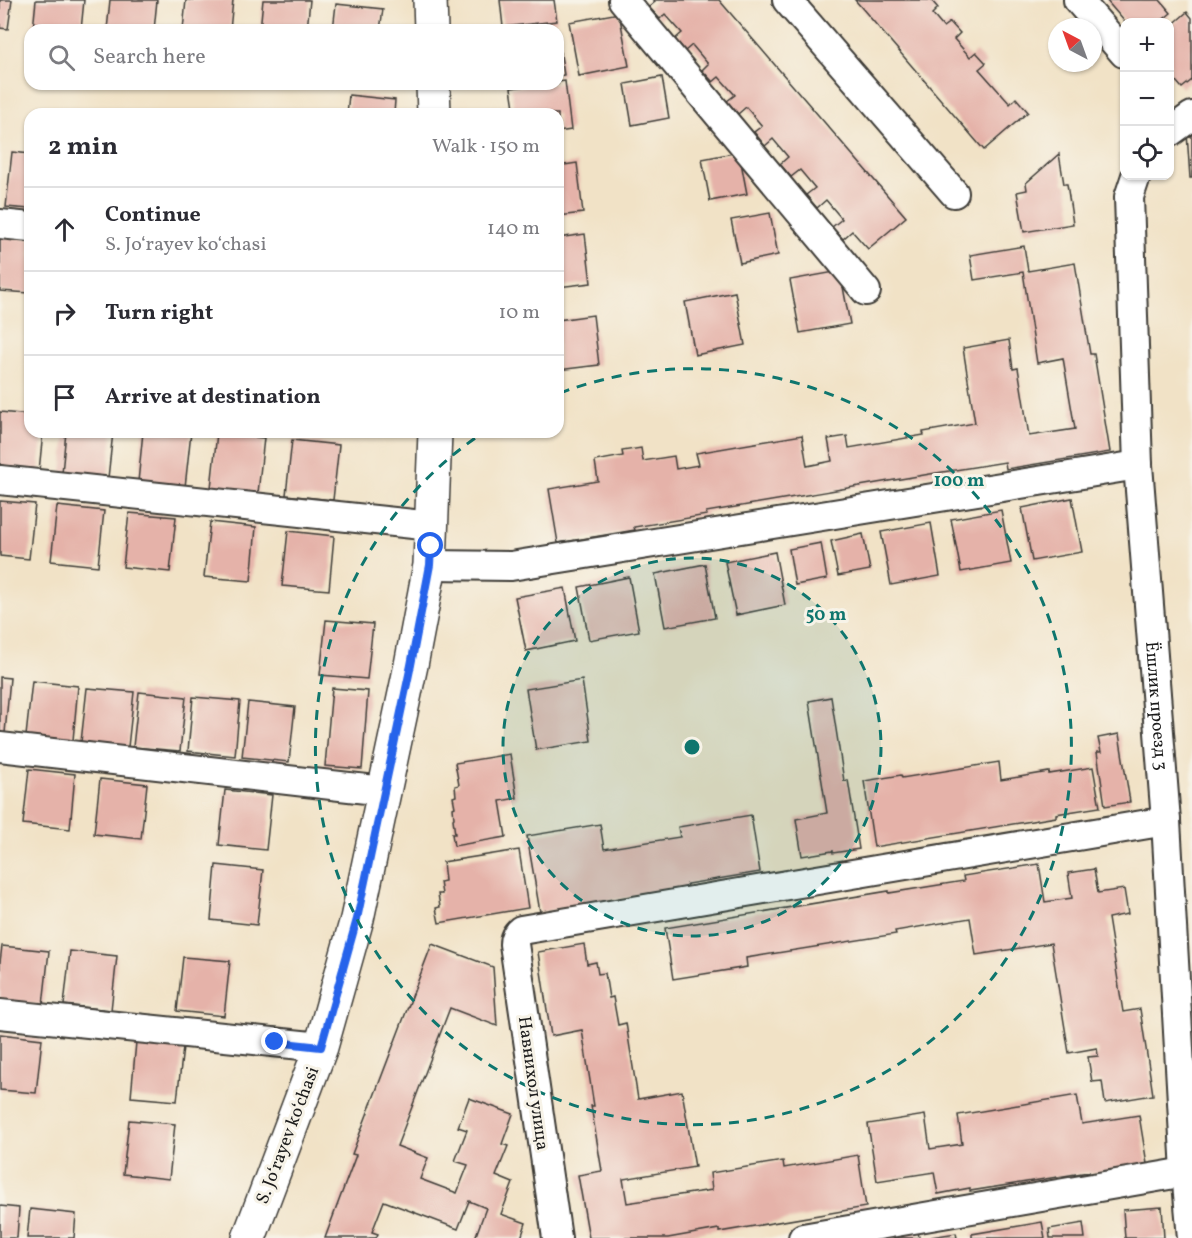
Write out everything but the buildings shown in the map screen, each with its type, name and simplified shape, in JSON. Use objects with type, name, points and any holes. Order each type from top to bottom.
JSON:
[{"type":"street","points":[[430,0],[431,24]]},
{"type":"street","points":[[623,0],[866,291]]},
{"type":"street","points":[[787,0],[954,193]]},
{"type":"street","points":[[1078,0],[1120,47]]},
{"type":"street","points":[[433,90],[434,108]]},
{"type":"street","points":[[1174,129],[1192,116]]},
{"type":"street","name":"Ёшлик проезд 3","points":[[1134,180],[1128,197],[1138,465],[1166,821],[1186,1172],[1192,1238]]},
{"type":"street","points":[[0,224],[24,226]]},
{"type":"street","name":"S. Joʻrayev koʻchasi","points":[[249,1238],[321,1047],[357,919],[430,565],[435,438]]},
{"type":"street","points":[[430,565],[511,566],[1138,465]]},
{"type":"street","points":[[0,480],[432,526]]},
{"type":"street","points":[[0,747],[384,791]]},
{"type":"street","name":"Навнихол улица","points":[[557,1238],[514,944],[514,938],[521,930],[1166,821]]},
{"type":"street","points":[[0,1014],[321,1047]]},
{"type":"street","points":[[802,1238],[1186,1172]]},
{"type":"route","points":[[275,1042],[321,1047],[357,919],[411,665],[430,565],[431,546]]}]
